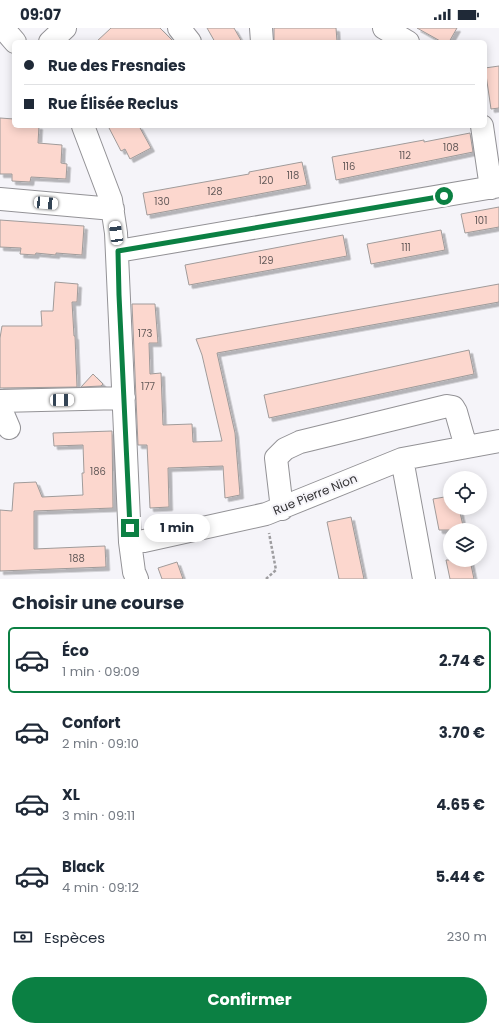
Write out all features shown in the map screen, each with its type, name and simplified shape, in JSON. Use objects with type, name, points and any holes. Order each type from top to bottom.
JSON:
[{"type":"street","points":[[4,28],[13,40]]},
{"type":"street","points":[[52,40],[65,28]]},
{"type":"street","points":[[179,28],[188,40]]},
{"type":"street","points":[[261,28],[262,40]]},
{"type":"street","points":[[384,28],[405,40]]},
{"type":"street","points":[[84,128],[112,200],[118,251],[130,542],[133,565],[137,579]]},
{"type":"street","points":[[118,251],[495,187],[482,128]]},
{"type":"street","points":[[0,199],[113,209]]},
{"type":"street","points":[[0,401],[124,398]]},
{"type":"street","points":[[274,512],[276,458],[285,449],[300,442],[447,406],[453,407],[456,412],[466,447]]},
{"type":"street","points":[[0,407],[9,428]]},
{"type":"street","name":"Rue Pierre Nion","points":[[130,542],[144,541],[274,512],[402,459],[499,441]]},
{"type":"street","points":[[402,459],[424,579]]},
{"type":"path","points":[[266,579],[276,570],[274,512]]},
{"type":"building","points":[[111,28],[160,28],[172,40],[98,40]]},
{"type":"building","points":[[207,28],[234,28],[241,40],[214,40]]},
{"type":"building","points":[[274,28],[336,28],[337,40],[274,40]]},
{"type":"building","points":[[417,28],[457,28],[450,40],[438,40]]},
{"type":"building","points":[[499,66],[499,108],[491,109],[487,82],[487,68]]},
{"type":"building","points":[[0,118],[12,119],[12,128],[39,128],[38,143],[62,145],[61,163],[67,164],[66,179],[31,177],[30,182],[12,181],[12,174],[0,174]]},
{"type":"building","points":[[109,128],[140,128],[151,148],[130,159],[125,149],[121,151]]},
{"type":"building","points":[[470,133],[473,152],[336,180],[332,157]]},
{"type":"building","points":[[302,162],[307,185],[147,215],[143,193],[249,174],[249,172]]},
{"type":"building","points":[[499,207],[499,227],[465,233],[461,214]]},
{"type":"building","points":[[0,220],[84,226],[82,255],[56,253],[56,255],[36,253],[35,255],[20,254],[21,248],[0,247]]},
{"type":"building","points":[[441,230],[445,250],[371,264],[367,244]]},
{"type":"building","points":[[343,235],[347,256],[189,285],[185,265]]},
{"type":"building","points":[[55,282],[78,284],[77,302],[72,302],[77,387],[0,388],[0,338],[2,326],[42,326],[41,311],[53,311]]},
{"type":"building","points":[[499,284],[499,302],[217,353],[235,433],[240,495],[225,498],[223,466],[168,468],[169,507],[150,508],[147,445],[138,445],[132,304],[155,304],[158,343],[149,343],[150,374],[161,373],[163,425],[192,424],[193,442],[222,441],[202,355],[196,339]]},
{"type":"building","points":[[469,350],[474,374],[269,418],[264,395]]},
{"type":"building","points":[[93,374],[103,384],[101,386],[81,387]]},
{"type":"building","points":[[112,431],[113,508],[34,511],[34,549],[105,546],[106,567],[0,571],[0,510],[12,511],[14,483],[36,482],[42,497],[83,495],[83,445],[54,446],[53,433]]},
{"type":"building","points":[[443,497],[443,515],[461,515],[462,523],[443,523],[443,530],[439,530],[433,499]]},
{"type":"building","points":[[351,517],[364,579],[339,579],[327,522]]},
{"type":"building","points":[[177,562],[183,579],[162,579],[158,568]]},
{"type":"building","points":[[447,567],[471,567],[474,579],[450,579]]},
{"type":"route","points":[[130,528],[118,251],[444,196]]}]
